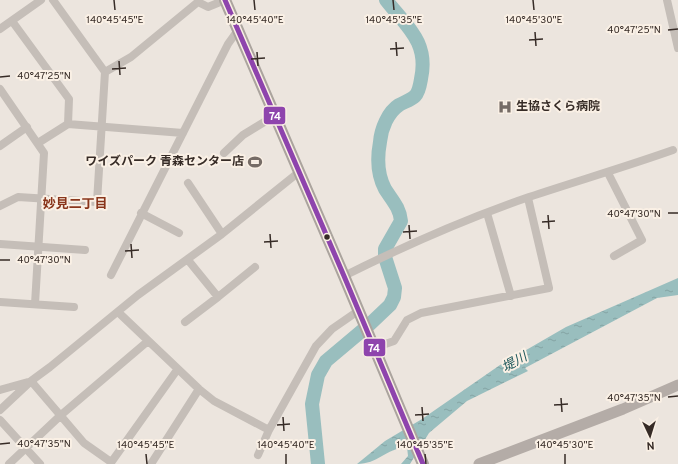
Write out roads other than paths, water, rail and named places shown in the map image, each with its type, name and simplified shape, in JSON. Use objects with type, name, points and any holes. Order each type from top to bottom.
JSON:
[{"type":"highway","points":[[225,0],[423,464]]},
{"type":"main road","points":[[479,464],[623,410],[678,385]]},
{"type":"street","points":[[0,29],[41,0]]},
{"type":"street","points":[[0,206],[18,197],[97,202],[103,128],[105,72],[53,0]]},
{"type":"street","points":[[105,72],[131,57],[198,2],[208,7],[225,0]]},
{"type":"street","points":[[667,0],[678,48]]},
{"type":"street","points":[[12,21],[69,99],[68,124]]},
{"type":"street","points":[[111,275],[141,213],[228,44],[238,30]]},
{"type":"street","points":[[0,89],[44,153],[45,160],[35,304]]},
{"type":"street","points":[[224,153],[243,135],[274,116]]},
{"type":"street","points":[[38,144],[68,124],[103,128],[183,133]]},
{"type":"street","points":[[0,146],[27,127]]},
{"type":"street","points":[[344,276],[403,246],[487,213],[673,150]]},
{"type":"street","points":[[0,410],[31,381],[138,295],[188,260],[299,172]]},
{"type":"street","points":[[608,173],[642,240],[614,256]]},
{"type":"street","points":[[188,183],[222,234]]},
{"type":"street","points":[[373,346],[394,341],[407,320],[421,313],[549,288],[528,198]]},
{"type":"street","points":[[141,213],[179,232]]},
{"type":"street","points":[[487,213],[511,296]]},
{"type":"street","points":[[0,244],[85,250]]},
{"type":"street","points":[[188,260],[218,297]]},
{"type":"street","points":[[184,322],[255,267]]},
{"type":"street","points":[[0,302],[74,307]]},
{"type":"street","points":[[118,312],[177,370],[199,389],[214,400],[269,430]]},
{"type":"street","points":[[258,455],[269,430],[316,346],[332,329],[360,314]]},
{"type":"street","points":[[9,464],[61,415],[148,341]]},
{"type":"street","points":[[31,381],[84,443],[111,463],[177,370]]},
{"type":"street","points":[[0,390],[31,381]]},
{"type":"street","points":[[151,464],[199,389]]},
{"type":"street","points":[[0,420],[40,464]]},
{"type":"water","name":"堤川","points":[[678,278],[678,295],[657,298],[525,368],[528,371],[467,401],[429,433],[410,464],[401,464],[408,456],[407,447],[393,450],[371,462],[357,464],[385,441],[422,419],[500,365],[566,327]]},
{"type":"waterway","points":[[318,464],[312,404],[318,375],[326,361],[370,324],[390,305],[394,297],[395,288],[385,257],[385,249],[401,221],[397,208],[380,178],[378,166],[379,148],[382,132],[388,116],[399,105],[415,96],[419,88],[423,66],[422,55],[414,36],[386,0]]},
{"type":"place","name":"生協さくら病院","points":[[505,107]]},
{"type":"place","name":"ワイズパーク 青森センター店","points":[[255,162]]},
{"type":"district","name":"妙見二丁目","points":[[75,205]]}]
